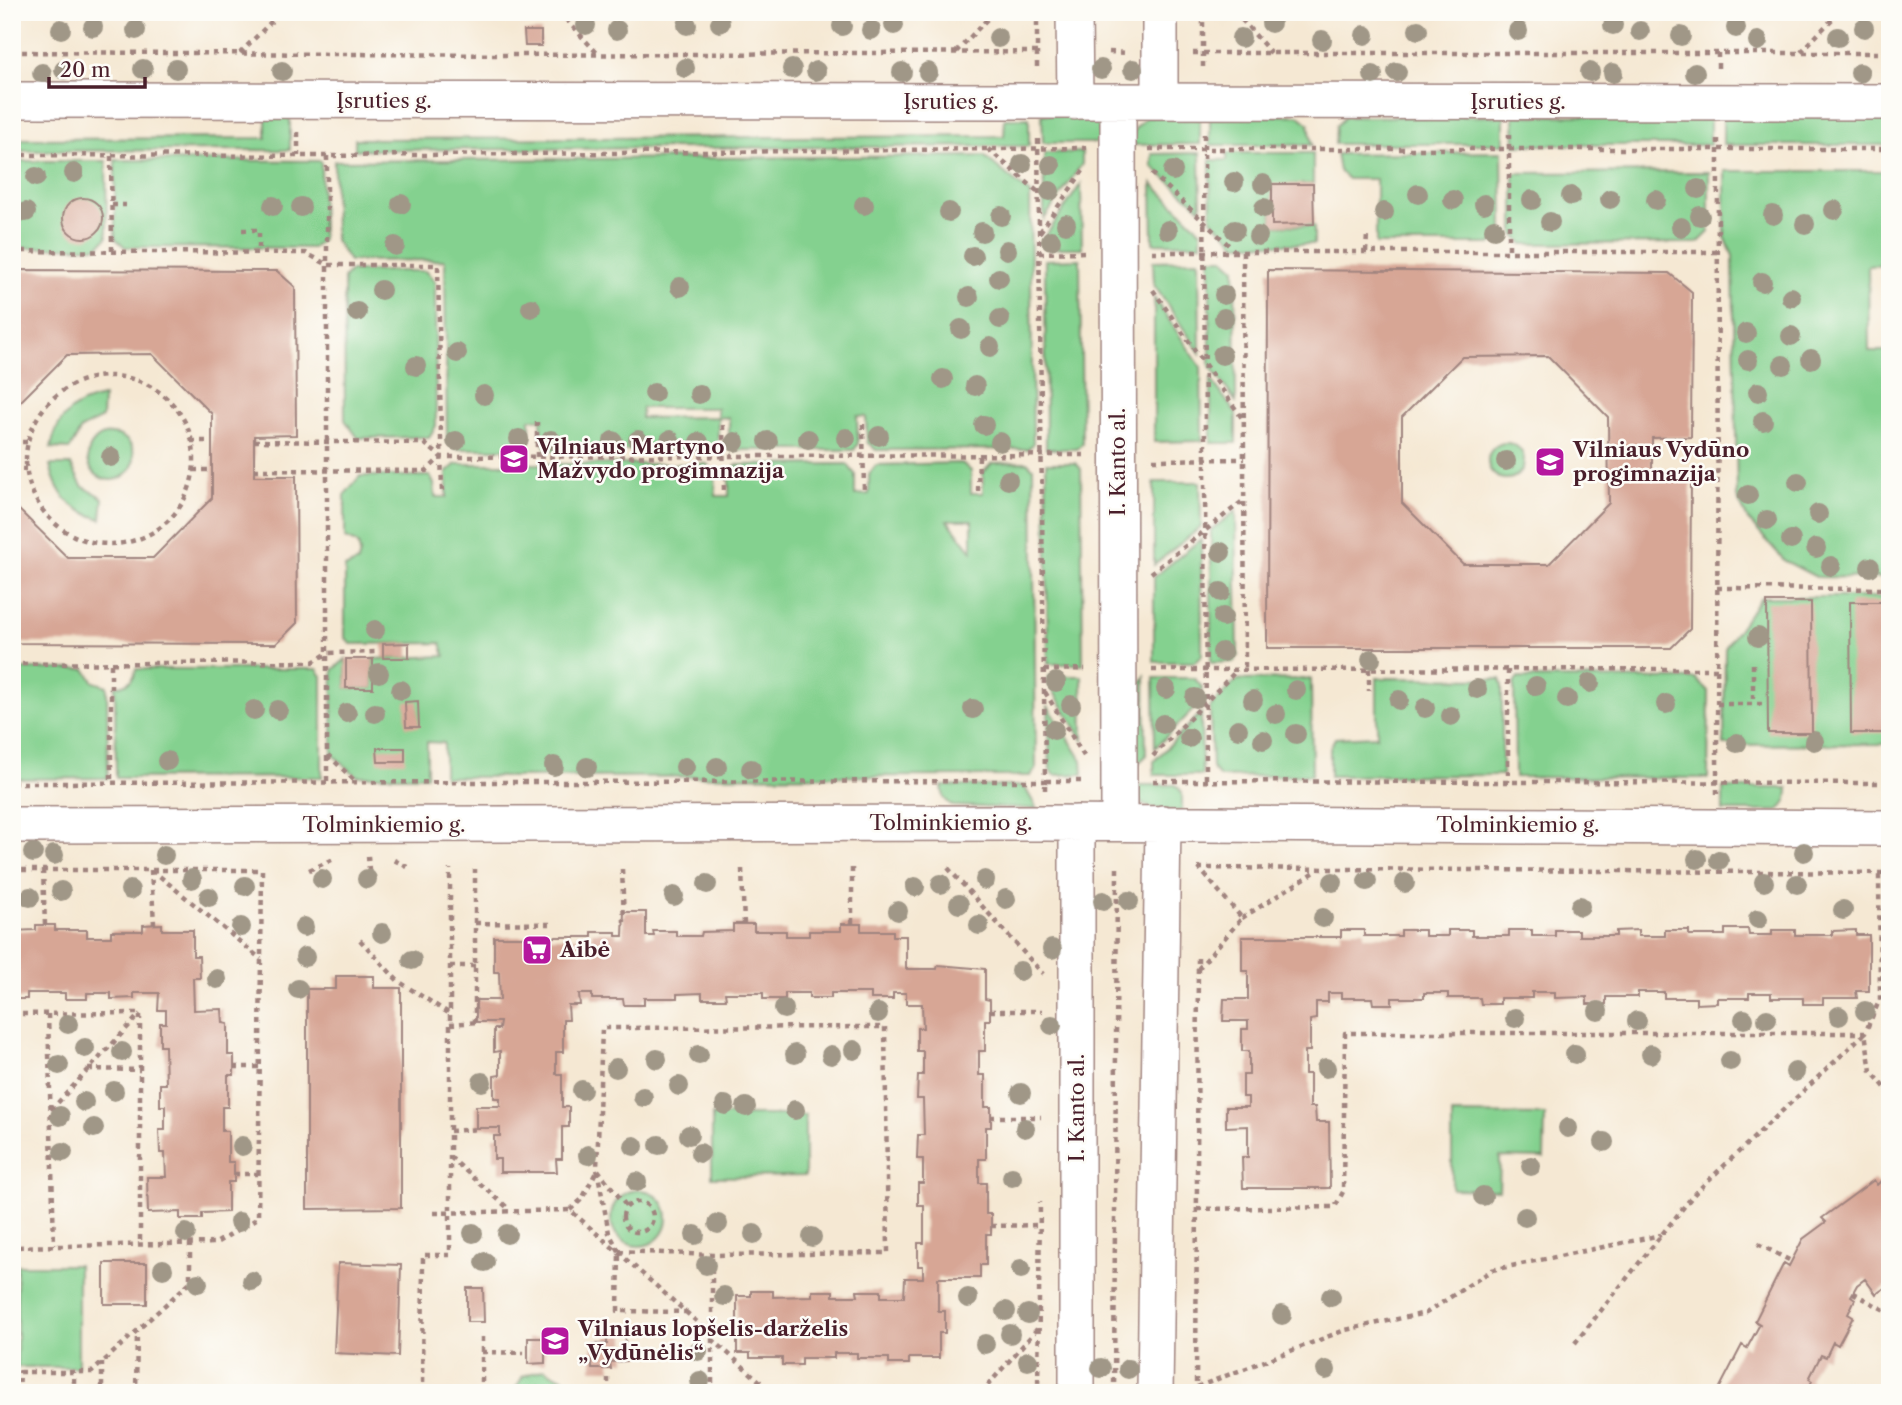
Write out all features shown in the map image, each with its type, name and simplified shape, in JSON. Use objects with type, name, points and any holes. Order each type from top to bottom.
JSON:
[{"type":"street","points":[[1074,12],[1075,102]]},
{"type":"street","points":[[1160,12],[1160,101]]},
{"type":"street","name":"Įsruties g.","points":[[12,100],[1890,102]]},
{"type":"street","name":"I. Kanto al.","points":[[1118,101],[1124,781],[1119,823]]},
{"type":"street","name":"I. Kanto al.","points":[[1077,823],[1077,1393]]},
{"type":"street","points":[[1155,1393],[1163,823]]},
{"type":"street","name":"Tolminkiemio g.","points":[[12,825],[1163,823],[1890,828]]},
{"type":"path","points":[[239,54],[281,12]]},
{"type":"path","points":[[559,12],[598,54]]},
{"type":"path","points":[[956,52],[994,12]]},
{"type":"path","points":[[12,783],[1045,781],[1037,12]]},
{"type":"path","points":[[1203,12],[1206,781]]},
{"type":"path","points":[[1235,12],[1270,53]]},
{"type":"path","points":[[1800,53],[1839,12]]},
{"type":"path","points":[[12,52],[1888,53],[1886,12]]},
{"type":"path","points":[[1717,53],[1717,826]]},
{"type":"path","points":[[1509,102],[1509,252]]},
{"type":"path","points":[[987,149],[1038,191]]},
{"type":"path","points":[[12,155],[327,156],[1038,149]]},
{"type":"path","points":[[1148,149],[1890,149]]},
{"type":"path","points":[[111,156],[112,251]]},
{"type":"path","points":[[327,156],[327,781]]},
{"type":"path","points":[[1039,233],[1086,167]]},
{"type":"path","points":[[1149,170],[1236,252]]},
{"type":"path","points":[[111,205],[126,205]]},
{"type":"path","points":[[242,230],[259,230],[258,253]]},
{"type":"path","points":[[1366,252],[1367,234]]},
{"type":"path","points":[[12,251],[306,253],[328,265],[438,265],[442,496]]},
{"type":"path","points":[[1149,252],[1718,252]]},
{"type":"path","points":[[1243,252],[1245,670]]},
{"type":"path","points":[[1039,253],[1086,253]]},
{"type":"path","points":[[1149,284],[1244,421]]},
{"type":"path","points":[[109,376],[128,377],[162,394],[180,415],[191,441],[193,470],[182,503],[159,528],[127,542],[109,544],[75,537],[60,528],[37,502],[26,470],[28,442],[44,408],[57,394],[82,381],[109,376]]},
{"type":"path","points":[[537,422],[537,457]]},
{"type":"path","points":[[863,424],[864,494]]},
{"type":"path","points":[[723,425],[724,495]]},
{"type":"path","points":[[191,441],[212,441]]},
{"type":"path","points":[[254,441],[424,443],[441,457],[1087,455]]},
{"type":"path","points":[[12,442],[28,442]]},
{"type":"path","points":[[978,491],[979,456]]},
{"type":"path","points":[[254,471],[426,471],[441,457]]},
{"type":"path","points":[[1150,460],[1244,459]]},
{"type":"path","points":[[12,469],[26,470]]},
{"type":"path","points":[[193,470],[212,470]]},
{"type":"path","points":[[1150,574],[1244,500]]},
{"type":"path","points":[[1717,588],[1890,589]]},
{"type":"path","points":[[12,664],[313,662],[328,653],[379,652]]},
{"type":"path","points":[[111,664],[111,782]]},
{"type":"path","points":[[1753,664],[1753,704]]},
{"type":"path","points":[[1044,670],[1088,669]]},
{"type":"path","points":[[1369,669],[1369,691]]},
{"type":"path","points":[[1151,670],[1718,669]]},
{"type":"path","points":[[1124,781],[1238,670]]},
{"type":"path","points":[[1508,670],[1508,782]]},
{"type":"path","points":[[1044,691],[1088,764]]},
{"type":"path","points":[[1717,704],[1762,704]]},
{"type":"path","points":[[327,754],[355,781]]},
{"type":"path","points":[[1124,781],[1890,783]]},
{"type":"path","points":[[1198,867],[1890,873]]},
{"type":"path","points":[[1198,867],[1198,880]]},
{"type":"path","points":[[1198,867],[1242,918]]},
{"type":"path","points":[[852,868],[852,924]]},
{"type":"path","points":[[948,868],[1043,974]]},
{"type":"path","points":[[1114,1393],[1116,868]]},
{"type":"path","points":[[422,1393],[423,1255],[450,1255],[450,869]]},
{"type":"path","points":[[450,1024],[477,1023],[475,869]]},
{"type":"path","points":[[622,869],[624,922]]},
{"type":"path","points":[[742,869],[744,925]]},
{"type":"path","points":[[1198,969],[1242,918],[1320,869]]},
{"type":"path","points":[[12,870],[262,870],[258,1218],[216,1243],[12,1247]]},
{"type":"path","points":[[43,870],[45,925]]},
{"type":"path","points":[[151,870],[154,924]]},
{"type":"path","points":[[151,870],[261,960]]},
{"type":"path","points":[[1575,1343],[1695,1193],[1865,1033],[1880,999],[1879,873]]},
{"type":"path","points":[[475,923],[554,925]]},
{"type":"path","points":[[360,940],[398,981],[450,1014]]},
{"type":"path","points":[[1198,944],[1196,1390],[1345,1330],[1426,1312],[1492,1270],[1661,1235]]},
{"type":"path","points":[[450,965],[475,966]]},
{"type":"path","points":[[990,1011],[1042,1011]]},
{"type":"path","points":[[12,1014],[140,1013]]},
{"type":"path","points":[[51,1110],[140,1013]]},
{"type":"path","points":[[140,1013],[140,1244]]},
{"type":"path","points":[[48,1014],[54,1245]]},
{"type":"path","points":[[619,1251],[712,1255],[888,1253],[885,1027],[602,1028],[597,1169],[609,1233],[619,1251],[618,1311],[687,1312]]},
{"type":"path","points":[[1197,1209],[1335,1207],[1343,1192],[1345,1033],[1865,1033]]},
{"type":"path","points":[[1865,1033],[1871,1071],[1889,1092]]},
{"type":"path","points":[[234,1067],[260,1068]]},
{"type":"path","points":[[89,1069],[140,1070]]},
{"type":"path","points":[[990,1117],[1041,1117]]},
{"type":"path","points":[[450,1131],[480,1129]]},
{"type":"path","points":[[450,1157],[510,1210]]},
{"type":"path","points":[[570,1210],[582,1199],[597,1169]]},
{"type":"path","points":[[597,1169],[627,1207]]},
{"type":"path","points":[[234,1174],[258,1174]]},
{"type":"path","points":[[642,1202],[649,1206],[653,1220],[649,1227],[635,1231],[628,1228],[624,1214],[627,1207],[642,1202]]},
{"type":"path","points":[[434,1213],[570,1210],[687,1312],[773,1393]]},
{"type":"path","points":[[991,1226],[1040,1225]]},
{"type":"path","points":[[19,1393],[20,1372],[92,1372],[190,1282],[190,1244]]},
{"type":"path","points":[[1758,1244],[1791,1261]]},
{"type":"path","points":[[712,1255],[712,1393]]},
{"type":"path","points":[[1853,1293],[1890,1312]]},
{"type":"path","points":[[981,1393],[1039,1328]]},
{"type":"path","points":[[136,1330],[136,1393]]},
{"type":"path","points":[[482,1337],[482,1393]]},
{"type":"path","points":[[12,1344],[17,1347],[12,1351]]},
{"type":"path","points":[[482,1352],[524,1353]]},
{"type":"path","points":[[102,1362],[102,1393]]},
{"type":"path","points":[[74,1372],[74,1393]]},
{"type":"path","points":[[608,1377],[608,1393]]},
{"type":"green space","points":[[1042,114],[1089,117],[1099,126],[1101,143],[1043,143]]},
{"type":"green space","points":[[1298,115],[1309,124],[1312,145],[1210,145],[1210,116]]},
{"type":"green space","points":[[1710,115],[1710,145],[1515,145],[1514,116]]},
{"type":"green space","points":[[266,116],[290,116],[290,150],[12,151],[12,139],[266,138]]},
{"type":"green space","points":[[1200,116],[1200,144],[1132,145],[1134,130],[1146,117]]},
{"type":"green space","points":[[1504,116],[1504,144],[1335,144],[1336,126],[1345,117]]},
{"type":"green space","points":[[1723,116],[1890,116],[1890,145],[1723,145]]},
{"type":"green space","points":[[1029,118],[1029,146],[355,150],[355,139],[1004,136],[1005,119]]},
{"type":"green space","points":[[1082,152],[1082,164],[1044,219],[1044,153]]},
{"type":"green space","points":[[1502,152],[1503,231],[1491,244],[1376,244],[1376,179],[1348,179],[1339,171],[1336,154]]},
{"type":"green space","points":[[1200,153],[1201,209],[1152,166],[1152,154]]},
{"type":"green space","points":[[1227,153],[1313,153],[1313,184],[1272,185],[1272,225],[1314,226],[1314,244],[1237,244],[1211,219],[1210,160],[1227,160]]},
{"type":"green space","points":[[984,156],[1030,194],[1033,444],[1028,449],[876,450],[867,442],[866,417],[857,416],[858,444],[854,450],[736,450],[729,442],[729,418],[718,417],[718,445],[711,450],[547,450],[542,441],[541,419],[530,419],[530,440],[526,449],[456,449],[447,438],[445,260],[349,261],[335,240],[334,161]],"holes":[[[642,408],[717,408],[717,417],[641,418]]]},
{"type":"green space","points":[[115,160],[321,161],[322,240],[313,248],[125,247],[115,238]]},
{"type":"green space","points":[[12,161],[106,161],[107,237],[98,247],[12,248]]},
{"type":"green space","points":[[1725,171],[1890,171],[1890,265],[1868,266],[1869,351],[1890,351],[1890,578],[1816,577],[1785,561],[1748,520],[1737,497],[1733,256],[1725,237]]},
{"type":"green space","points":[[1709,172],[1709,232],[1698,243],[1523,244],[1514,234],[1514,173]]},
{"type":"green space","points":[[1152,183],[1201,231],[1201,244],[1153,243]]},
{"type":"green space","points":[[1081,184],[1082,248],[1044,248],[1044,238]]},
{"type":"green space","points":[[1210,258],[1224,258],[1235,268],[1236,402],[1210,366]]},
{"type":"green space","points":[[1080,259],[1082,444],[1076,449],[1046,449],[1045,260]]},
{"type":"green space","points":[[1199,260],[1200,353],[1154,285],[1153,261]]},
{"type":"green space","points":[[350,271],[425,271],[435,281],[436,426],[429,437],[358,438],[345,420],[344,278]]},
{"type":"green space","points":[[1154,298],[1201,367],[1202,441],[1154,442]]},
{"type":"green space","points":[[1211,379],[1236,414],[1236,443],[1211,443]]},
{"type":"green space","points":[[103,397],[102,418],[81,429],[70,449],[51,448],[57,428],[68,413],[83,403]]},
{"type":"green space","points":[[111,434],[128,440],[134,457],[128,474],[111,480],[94,474],[88,457],[94,440]]},
{"type":"green space","points":[[1506,443],[1519,448],[1524,461],[1519,474],[1506,479],[1493,474],[1488,461],[1493,448]]},
{"type":"green space","points":[[1027,462],[1033,468],[1036,769],[1030,776],[444,777],[444,743],[427,742],[427,776],[357,776],[332,754],[333,670],[346,659],[346,688],[373,688],[373,659],[445,656],[441,643],[351,644],[345,637],[345,568],[358,562],[360,553],[358,544],[345,538],[345,494],[360,476],[430,476],[435,497],[447,497],[447,472],[456,464],[707,464],[715,475],[716,496],[729,496],[729,472],[736,465],[847,464],[855,474],[855,495],[869,494],[869,474],[876,465],[962,463],[971,471],[971,493],[983,493],[983,473],[992,463]],"holes":[[[947,520],[972,520],[972,551]]]},
{"type":"green space","points":[[1046,463],[1076,463],[1081,469],[1083,664],[1048,664]]},
{"type":"green space","points":[[50,465],[71,465],[82,486],[103,498],[101,519],[81,511],[67,500],[57,485]]},
{"type":"green space","points":[[1154,482],[1200,482],[1201,527],[1154,565]]},
{"type":"green space","points":[[1236,511],[1238,656],[1234,662],[1211,663],[1211,530]]},
{"type":"green space","points":[[1201,539],[1202,655],[1195,662],[1154,662],[1154,577]]},
{"type":"green space","points":[[1761,597],[1890,597],[1890,744],[1724,745],[1725,648]]},
{"type":"green space","points":[[12,669],[85,669],[94,682],[107,686],[108,778],[12,779]]},
{"type":"green space","points":[[136,669],[317,669],[322,676],[322,777],[116,778],[115,686],[129,682]]},
{"type":"green space","points":[[1049,676],[1082,676],[1083,740],[1049,684]]},
{"type":"green space","points":[[1145,676],[1146,756],[1133,768],[1131,697]]},
{"type":"green space","points":[[1154,678],[1194,678],[1202,687],[1201,702],[1155,748]]},
{"type":"green space","points":[[1377,678],[1500,679],[1502,775],[1330,776],[1330,748],[1335,738],[1377,736]]},
{"type":"green space","points":[[1518,678],[1696,679],[1709,692],[1708,778],[1515,777],[1514,684]]},
{"type":"green space","points":[[1311,679],[1312,775],[1220,777],[1212,768],[1210,707],[1237,680]]},
{"type":"green space","points":[[1048,706],[1082,760],[1083,774],[1055,775],[1050,770]]},
{"type":"green space","points":[[1201,713],[1202,775],[1154,775],[1154,761]]},
{"type":"green space","points":[[1131,785],[1176,785],[1182,792],[1182,811],[1144,805]]},
{"type":"green space","points":[[942,786],[1024,786],[1037,809],[952,806],[944,798]]},
{"type":"green space","points":[[1723,788],[1788,788],[1788,795],[1785,804],[1777,811],[1723,811]]},
{"type":"green space","points":[[1452,1114],[1545,1115],[1544,1158],[1500,1157],[1499,1190],[1452,1189]]},
{"type":"green space","points":[[712,1115],[805,1115],[805,1176],[712,1177]]},
{"type":"green space","points":[[639,1190],[650,1192],[659,1198],[665,1207],[665,1229],[659,1238],[650,1244],[639,1246],[628,1244],[619,1238],[613,1229],[611,1218],[613,1207],[619,1198],[628,1192]]},
{"type":"green space","points":[[17,1265],[78,1265],[78,1367],[17,1367]]},
{"type":"green space","points":[[544,1369],[564,1379],[570,1393],[513,1393],[523,1376]]},
{"type":"building","points":[[524,31],[541,31],[541,46],[525,46]]},
{"type":"building","points":[[1272,184],[1313,184],[1314,224],[1272,225]]},
{"type":"building","points":[[83,198],[97,204],[103,218],[97,232],[83,238],[69,232],[63,218],[69,204]]},
{"type":"building","points":[[12,270],[277,271],[295,287],[296,435],[254,436],[254,476],[296,476],[297,623],[276,644],[12,643],[12,503],[68,558],[153,558],[212,498],[212,414],[152,354],[67,355],[12,410]]},
{"type":"building","name":"Vilniaus Vydūno progimnazija","points":[[1268,270],[1669,273],[1692,292],[1691,437],[1652,438],[1652,478],[1691,478],[1690,629],[1671,648],[1267,648]],"holes":[[[1548,356],[1608,417],[1609,503],[1549,564],[1463,564],[1402,503],[1402,417],[1462,357]]]},
{"type":"building","points":[[1767,602],[1811,602],[1812,733],[1768,733]]},
{"type":"building","points":[[1850,602],[1890,602],[1890,733],[1851,733]]},
{"type":"building","points":[[409,643],[409,658],[383,658],[383,644]]},
{"type":"building","points":[[346,659],[373,659],[373,688],[346,688]]},
{"type":"building","points":[[418,701],[419,727],[406,727],[405,702]]},
{"type":"building","points":[[377,748],[405,748],[405,762],[378,762]]},
{"type":"building","points":[[624,912],[646,912],[646,936],[654,936],[653,931],[676,931],[676,936],[701,936],[702,932],[733,931],[733,924],[754,924],[754,931],[786,931],[786,936],[809,936],[809,931],[841,931],[841,924],[861,924],[861,931],[893,931],[893,936],[906,936],[906,969],[937,969],[938,965],[985,969],[985,999],[990,1000],[990,1020],[985,1020],[985,1051],[979,1051],[979,1075],[985,1075],[985,1107],[991,1107],[991,1127],[986,1127],[986,1159],[979,1159],[979,1183],[986,1183],[986,1214],[991,1214],[991,1234],[986,1234],[986,1265],[980,1265],[980,1278],[938,1278],[938,1311],[945,1311],[945,1333],[939,1333],[939,1358],[909,1358],[909,1364],[889,1364],[889,1358],[857,1358],[857,1353],[834,1353],[834,1358],[802,1358],[802,1365],[782,1365],[782,1358],[750,1358],[750,1353],[737,1353],[737,1296],[751,1296],[751,1291],[773,1291],[773,1297],[812,1296],[812,1291],[833,1291],[833,1296],[858,1296],[857,1291],[881,1291],[881,1297],[904,1297],[905,1278],[923,1278],[923,1266],[918,1266],[918,1243],[924,1243],[924,1205],[918,1205],[918,1183],[923,1183],[923,1159],[917,1159],[918,1135],[924,1135],[923,1099],[917,1099],[918,1075],[923,1075],[923,1051],[917,1051],[917,1028],[923,1028],[922,1004],[906,1004],[906,993],[893,993],[893,999],[871,999],[871,993],[831,993],[831,998],[809,998],[809,993],[785,993],[785,999],[763,999],[763,993],[725,993],[726,999],[702,999],[702,993],[677,994],[677,998],[644,998],[644,1005],[624,1005],[623,999],[592,999],[592,994],[579,994],[580,1005],[568,1005],[569,1020],[563,1020],[563,1052],[556,1052],[556,1074],[562,1074],[562,1107],[569,1107],[569,1127],[562,1127],[562,1159],[556,1159],[557,1172],[500,1172],[500,1159],[494,1159],[494,1136],[500,1136],[500,1128],[476,1128],[476,1106],[500,1106],[500,1098],[494,1098],[494,1076],[500,1075],[500,1051],[494,1052],[494,1029],[499,1029],[500,1022],[476,1022],[476,1000],[500,1000],[499,972],[494,972],[494,937],[592,937],[592,932],[616,932],[616,936],[623,936]]},
{"type":"building","points":[[162,924],[162,930],[193,930],[193,956],[199,956],[200,978],[193,978],[194,1010],[222,1009],[223,1023],[228,1024],[228,1055],[234,1055],[234,1075],[228,1075],[228,1107],[222,1107],[222,1131],[228,1131],[228,1162],[234,1162],[234,1182],[228,1182],[228,1212],[202,1213],[202,1219],[180,1219],[180,1212],[148,1213],[147,1177],[166,1177],[165,1153],[160,1153],[159,1130],[165,1130],[165,1106],[160,1106],[160,1084],[166,1084],[165,1046],[160,1046],[160,1023],[166,1023],[166,1010],[158,1010],[159,993],[134,993],[134,998],[111,999],[111,993],[87,993],[87,999],[65,999],[65,993],[27,993],[27,999],[12,999],[12,931],[36,930],[36,925],[55,925],[55,930],[87,930],[87,937],[111,937],[111,931],[143,931],[143,925]]},
{"type":"building","points":[[1725,929],[1748,929],[1749,935],[1772,935],[1772,930],[1795,930],[1795,935],[1832,935],[1832,931],[1856,930],[1856,935],[1869,935],[1869,991],[1856,991],[1857,998],[1823,998],[1823,1004],[1803,1004],[1803,998],[1771,998],[1771,993],[1749,993],[1749,998],[1717,998],[1717,1003],[1696,1004],[1696,998],[1664,998],[1664,992],[1638,992],[1638,997],[1606,997],[1606,1004],[1587,1004],[1587,997],[1555,998],[1555,992],[1532,992],[1532,998],[1500,998],[1500,1004],[1481,1004],[1480,998],[1448,998],[1448,993],[1424,993],[1424,998],[1392,998],[1392,1004],[1373,1004],[1372,998],[1341,998],[1341,993],[1328,993],[1328,1002],[1316,1002],[1316,1019],[1310,1020],[1310,1051],[1305,1051],[1305,1074],[1310,1074],[1310,1107],[1315,1107],[1316,1122],[1329,1122],[1330,1188],[1243,1188],[1242,1157],[1248,1157],[1248,1126],[1226,1127],[1226,1107],[1248,1107],[1248,1097],[1243,1097],[1243,1075],[1249,1075],[1249,1051],[1242,1051],[1242,1029],[1248,1029],[1248,1021],[1223,1021],[1224,999],[1248,999],[1248,971],[1242,971],[1242,937],[1341,937],[1341,930],[1364,930],[1364,936],[1401,936],[1401,930],[1425,930],[1425,936],[1448,936],[1448,930],[1472,930],[1472,936],[1509,936],[1509,930],[1532,930],[1532,936],[1555,936],[1555,930],[1579,930],[1579,936],[1616,936],[1616,931],[1638,930],[1638,936],[1665,936],[1665,930],[1689,930],[1689,935],[1725,935]]},
{"type":"building","points":[[336,976],[374,976],[374,988],[401,988],[401,1208],[307,1209],[307,989],[336,989]]},
{"type":"building","points":[[1890,1172],[1890,1284],[1876,1294],[1865,1279],[1857,1285],[1851,1296],[1855,1299],[1848,1314],[1853,1317],[1838,1345],[1833,1342],[1826,1357],[1821,1355],[1809,1379],[1812,1381],[1807,1393],[1717,1393],[1742,1345],[1747,1348],[1760,1324],[1755,1321],[1784,1263],[1789,1266],[1803,1239],[1826,1222],[1822,1218],[1874,1180],[1877,1185]]},
{"type":"building","points":[[104,1263],[147,1263],[147,1304],[104,1304]]},
{"type":"building","points":[[338,1263],[401,1265],[398,1356],[334,1353]]},
{"type":"building","points":[[467,1288],[483,1288],[484,1322],[467,1322]]},
{"type":"building","points":[[607,1335],[625,1335],[626,1361],[610,1362],[611,1369],[592,1369],[592,1344],[607,1344]]},
{"type":"building","points":[[528,1338],[545,1338],[545,1363],[528,1364]]},
{"type":"place","name":"Vilniaus Martyno Mažvydo progimnazija","points":[[514,459]]},
{"type":"place","name":"Vilniaus Vydūno progimnazija","points":[[1550,462]]},
{"type":"place","name":"Aibė","points":[[537,950]]},
{"type":"place","name":"Vilniaus lopšelis-darželis „Vydūnėlis“","points":[[555,1341]]}]
